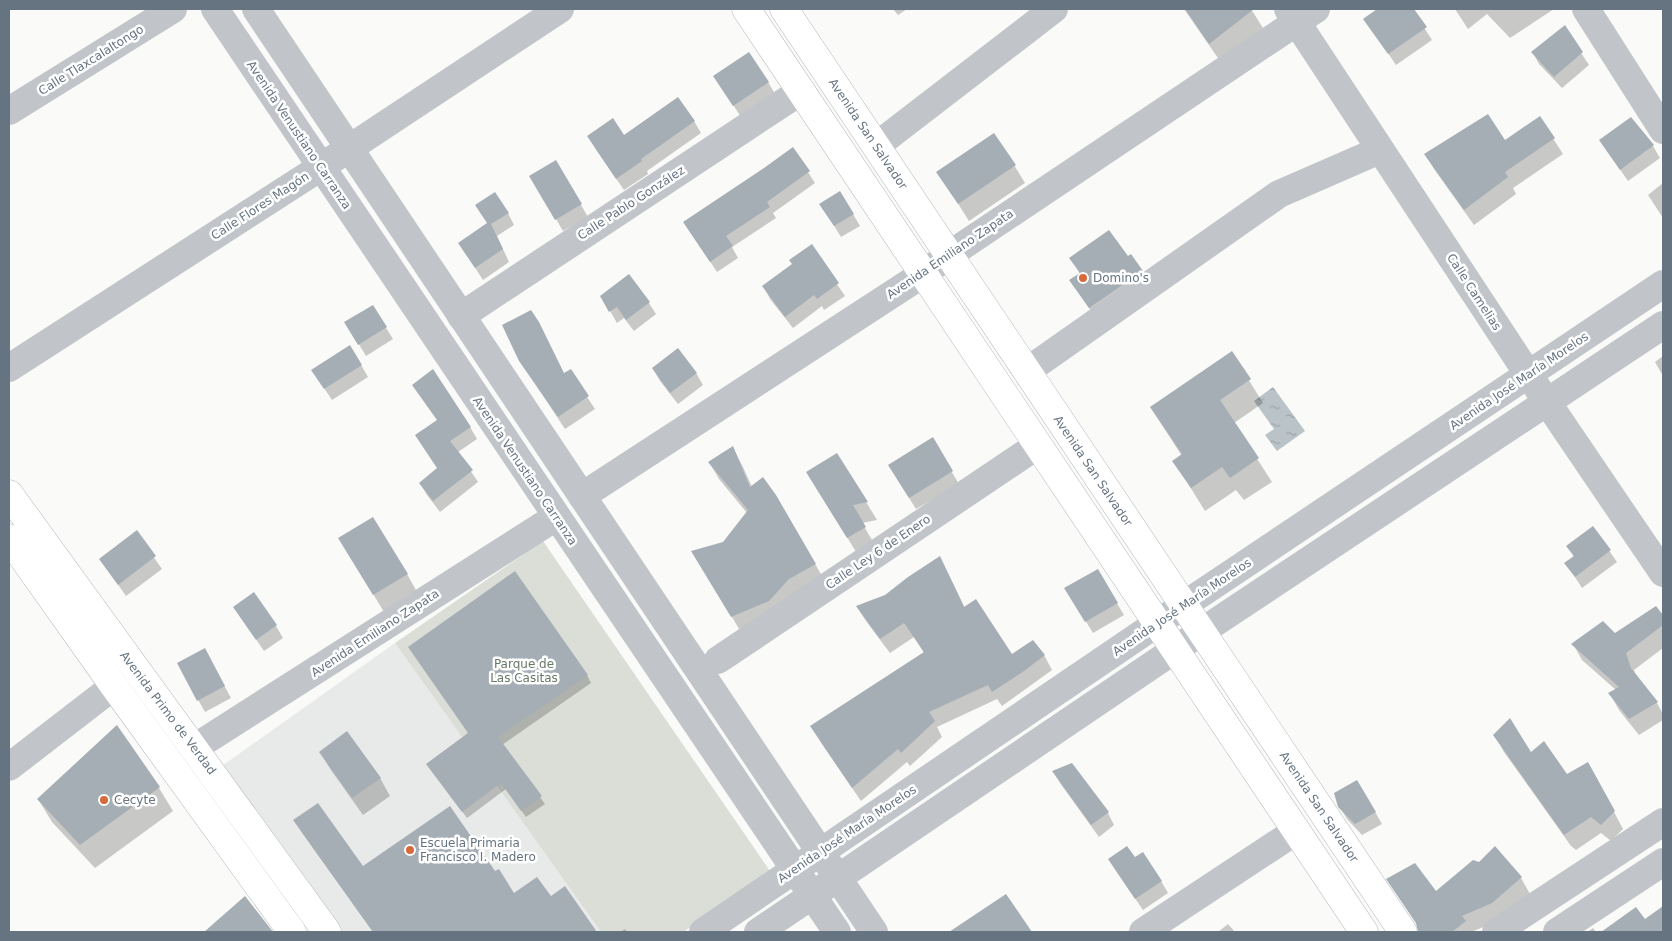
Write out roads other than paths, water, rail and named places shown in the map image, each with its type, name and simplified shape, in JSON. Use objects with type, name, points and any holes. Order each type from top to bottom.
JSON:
[{"type":"main road","points":[[746,9],[1364,932]]},
{"type":"main road","name":"Avenida San Salvador","points":[[784,9],[1402,932]]},
{"type":"main road","name":"Avenida Primo de Verdad","points":[[9,494],[327,932]]},
{"type":"main road","points":[[9,538],[292,932]]},
{"type":"street","name":"Calle Tlaxcalaltongo","points":[[9,111],[173,9]]},
{"type":"street","name":"Avenida Venustiano Carranza","points":[[215,9],[837,932]]},
{"type":"street","points":[[256,9],[874,932]]},
{"type":"street","name":"Calle Flores Magón","points":[[9,368],[321,168],[560,9]]},
{"type":"street","points":[[876,146],[1054,9]]},
{"type":"street","points":[[1586,9],[1663,130]]},
{"type":"street","name":"Calle Camelias","points":[[1300,13],[1380,150],[1528,374],[1663,573]]},
{"type":"street","name":"Avenida Emiliano Zapata","points":[[582,496],[924,274],[1300,13]]},
{"type":"street","name":"Calle Pablo González","points":[[461,316],[801,91]]},
{"type":"street","points":[[1027,371],[1279,194],[1380,150]]},
{"type":"street","name":"Avenida José María Morelos","points":[[703,932],[1184,605],[1663,284]]},
{"type":"street","points":[[758,932],[1201,632],[1663,325]]},
{"type":"street","name":"Calle Ley 6 de Enero","points":[[718,660],[1038,445]]},
{"type":"street","name":"Avenida Emiliano Zapata","points":[[194,748],[556,517]]},
{"type":"street","points":[[9,766],[136,671]]},
{"type":"street","points":[[1496,932],[1663,822]]},
{"type":"street","points":[[1143,932],[1296,831]]},
{"type":"street","points":[[1557,932],[1663,862]]},
{"type":"water","points":[[1273,387],[1305,431],[1277,451],[1265,435],[1274,429],[1254,401]]},
{"type":"place","name":"Domino's","points":[[1083,278]]},
{"type":"place","name":"Cecyte","points":[[104,800]]},
{"type":"place","name":"Escuela Primaria Francisco I. Madero","points":[[410,850]]},
{"type":"park label","name":"Parque de Las Casitas","points":[[524,671]]}]
